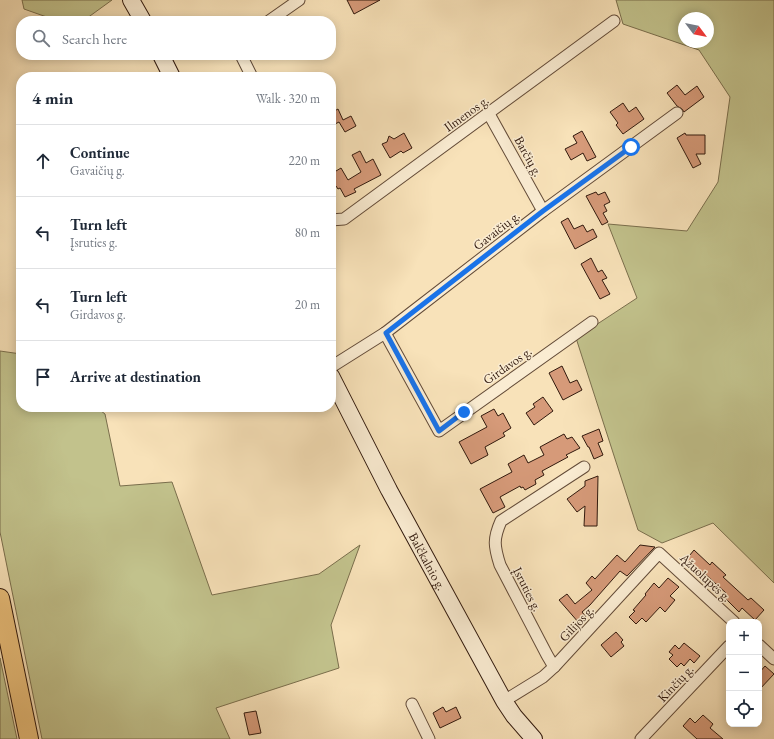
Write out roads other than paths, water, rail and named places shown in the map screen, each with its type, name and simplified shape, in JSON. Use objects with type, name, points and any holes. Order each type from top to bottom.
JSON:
[{"type":"main road","points":[[0,598],[29,739]]},
{"type":"street","points":[[132,0],[140,16]]},
{"type":"street","points":[[276,16],[298,0]]},
{"type":"street","name":"Ilmenos g.","points":[[336,220],[344,219],[386,187],[490,114],[614,21]]},
{"type":"street","points":[[164,60],[170,72]]},
{"type":"street","points":[[244,60],[250,72]]},
{"type":"street","name":"Gavaičių g.","points":[[336,364],[386,333],[543,211],[677,113]]},
{"type":"street","name":"Barčių g.","points":[[490,114],[543,211]]},
{"type":"street","name":"Girdavos g.","points":[[386,333],[439,431],[592,322]]},
{"type":"street","name":"Balčkalnio g.","points":[[336,386],[389,490],[504,701],[514,716],[534,739]]},
{"type":"street","name":"Įsruties g.","points":[[554,667],[500,565],[496,553],[495,535],[501,521],[584,467]]},
{"type":"street","name":"Gilijos g.","points":[[504,701],[542,677],[554,667],[659,554]]},
{"type":"street","name":"Ąžuolupės g.","points":[[659,554],[731,619]]},
{"type":"street","points":[[762,648],[774,659]]},
{"type":"street","name":"Kinčių g.","points":[[642,739],[726,649]]},
{"type":"street","points":[[412,704],[429,739]]}]
